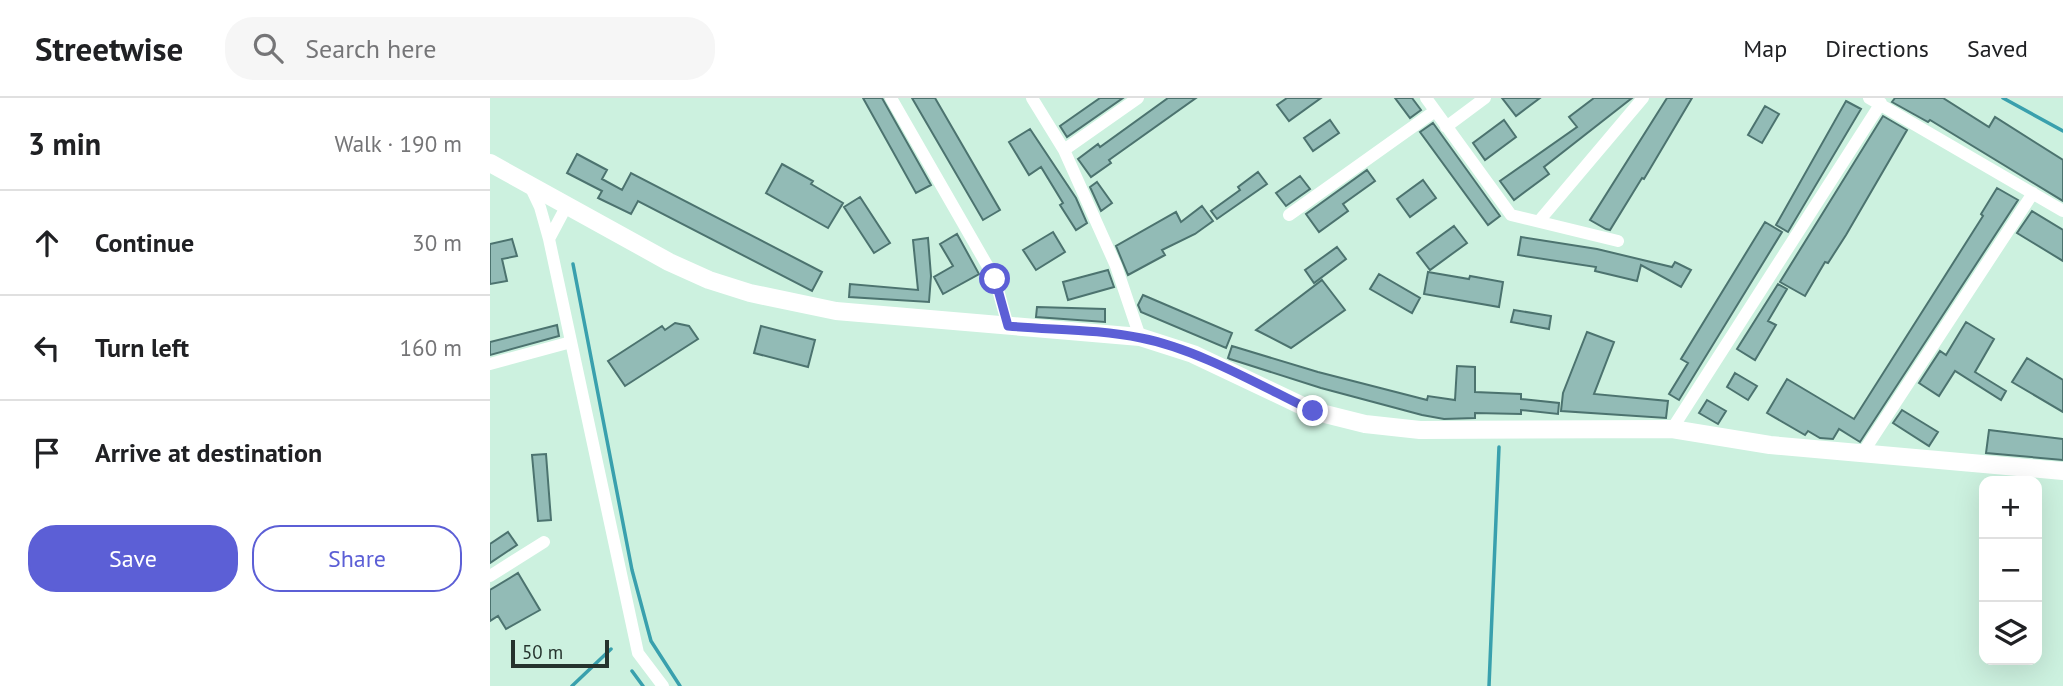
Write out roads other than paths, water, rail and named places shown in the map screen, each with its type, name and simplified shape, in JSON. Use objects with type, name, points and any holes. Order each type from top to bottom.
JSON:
[{"type":"street","points":[[891,98],[995,279],[1008,326]]},
{"type":"street","points":[[1032,98],[1064,150],[1115,266],[1140,337]]},
{"type":"street","points":[[1064,150],[1138,98]]},
{"type":"street","points":[[1426,98],[1511,215],[1618,241]]},
{"type":"street","points":[[1446,127],[1485,98]]},
{"type":"street","points":[[1539,221],[1643,98]]},
{"type":"street","points":[[1672,429],[1875,101],[2063,211]]},
{"type":"street","points":[[1289,215],[1435,111]]},
{"type":"street","points":[[490,163],[566,207],[695,275],[760,296],[836,310],[1140,337],[1193,354],[1313,411],[1365,424],[1420,430],[1672,429],[1770,445],[2063,471]]},
{"type":"street","points":[[529,184],[540,208],[549,239],[638,653],[663,686]]},
{"type":"street","points":[[1861,454],[2033,193]]},
{"type":"street","points":[[549,239],[566,207]]},
{"type":"street","points":[[490,364],[571,342]]},
{"type":"street","points":[[490,576],[544,542]]},
{"type":"waterway","points":[[2003,98],[2063,131]]},
{"type":"waterway","points":[[573,264],[632,570],[651,641],[680,686]]},
{"type":"waterway","points":[[1489,686],[1499,447]]},
{"type":"waterway","points":[[572,686],[611,649]]},
{"type":"waterway","points":[[632,671],[643,686]]}]
